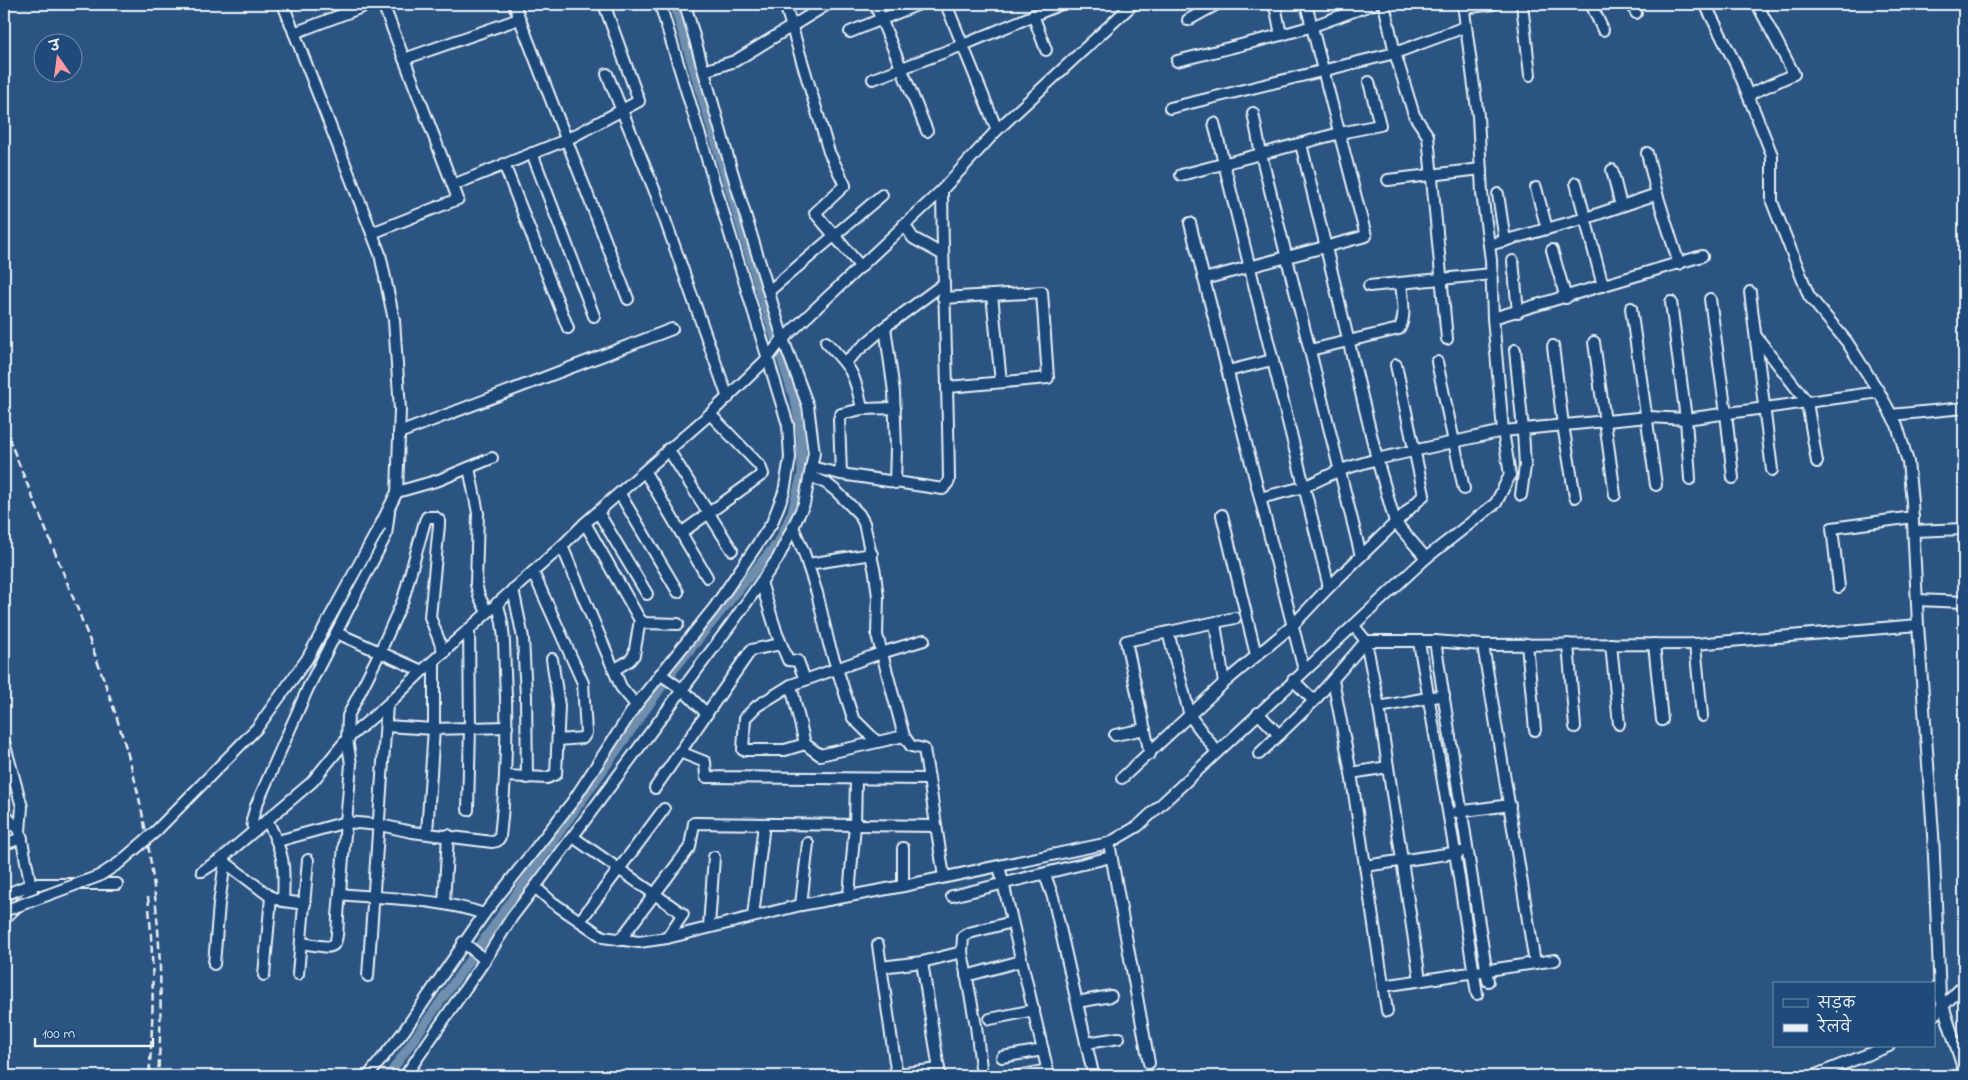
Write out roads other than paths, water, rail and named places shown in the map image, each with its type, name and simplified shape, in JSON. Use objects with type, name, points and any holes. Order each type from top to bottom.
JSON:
[{"type":"street","points":[[4,910],[99,876],[119,863],[156,830],[257,728],[308,658],[397,492],[400,410],[394,320],[380,254],[283,4]]},
{"type":"street","points":[[294,32],[370,4]]},
{"type":"street","points":[[372,233],[458,200],[383,4]]},
{"type":"street","points":[[514,4],[628,300]]},
{"type":"street","points":[[453,185],[566,140],[639,101],[604,4]]},
{"type":"street","points":[[368,1076],[404,1031],[465,944],[476,911],[578,794],[636,704],[665,678],[772,523],[784,492],[790,458],[788,425],[769,356],[660,4]]},
{"type":"street","points":[[405,1076],[482,957],[683,690],[778,558],[804,504],[814,453],[808,406],[782,340],[685,4]]},
{"type":"street","points":[[785,4],[828,147],[845,184],[815,212],[860,267]]},
{"type":"street","points":[[704,71],[735,61],[828,4]]},
{"type":"street","points":[[876,4],[926,130]]},
{"type":"street","points":[[850,32],[919,4]]},
{"type":"street","points":[[946,4],[997,130]]},
{"type":"street","points":[[873,79],[963,45],[1061,4]]},
{"type":"street","points":[[202,871],[223,861],[254,831],[312,782],[347,738],[388,705],[422,670],[444,653],[585,523],[728,398],[782,340],[860,267],[908,231],[942,190],[997,130],[1133,4]]},
{"type":"street","points":[[1188,20],[1217,4]]},
{"type":"street","points":[[1272,4],[1276,10],[1281,34]]},
{"type":"street","points":[[1204,279],[1366,236],[1306,4]]},
{"type":"street","points":[[1177,61],[1313,26],[1373,4]]},
{"type":"street","points":[[1384,4],[1395,53],[1414,115],[1428,136],[1447,339]]},
{"type":"street","points":[[1493,4],[1468,7],[1465,27],[1478,116],[1481,169],[1497,243]]},
{"type":"street","points":[[1522,4],[1530,75]]},
{"type":"street","points":[[1591,4],[1603,30]]},
{"type":"street","points":[[1705,4],[1736,64],[1772,155],[1772,202],[1809,296],[1847,342],[1879,392],[1897,425],[1908,462],[1933,834],[1940,1013],[1948,1026],[1964,1071]]},
{"type":"street","points":[[1748,95],[1794,74],[1757,4]]},
{"type":"street","points":[[1033,16],[1046,50]]},
{"type":"street","points":[[404,59],[519,19]]},
{"type":"street","points":[[1170,108],[1395,53],[1465,27]]},
{"type":"street","points":[[607,74],[656,194],[728,398]]},
{"type":"street","points":[[1181,175],[1340,133],[1380,125],[1369,82]]},
{"type":"street","points":[[1253,113],[1261,154],[1361,556]]},
{"type":"street","points":[[1214,123],[1328,587]]},
{"type":"street","points":[[1301,144],[1377,459],[1395,522],[1426,558]]},
{"type":"street","points":[[532,153],[594,316]]},
{"type":"street","points":[[1647,153],[1657,194],[1679,264]]},
{"type":"street","points":[[504,164],[568,328]]},
{"type":"street","points":[[1388,180],[1481,169]]},
{"type":"street","points":[[1612,170],[1621,206]]},
{"type":"street","points":[[1576,183],[1603,286]]},
{"type":"street","points":[[1536,188],[1547,229]]},
{"type":"street","points":[[810,472],[841,474],[943,489],[949,482],[948,388],[942,285],[942,190]]},
{"type":"street","points":[[1498,194],[1497,243],[1492,274],[1513,431],[1525,466],[1521,495]]},
{"type":"street","points":[[1497,243],[1586,218],[1657,194]]},
{"type":"street","points":[[769,290],[882,195]]},
{"type":"street","points":[[1190,222],[1304,670]]},
{"type":"street","points":[[908,231],[942,254]]},
{"type":"street","points":[[1552,250],[1566,298]]},
{"type":"street","points":[[1499,317],[1702,256]]},
{"type":"street","points":[[1513,261],[1518,312]]},
{"type":"street","points":[[1370,286],[1492,274]]},
{"type":"street","points":[[1310,350],[1399,329],[1403,323],[1402,283]]},
{"type":"street","points":[[845,362],[885,327],[942,285]]},
{"type":"street","points":[[943,298],[1042,292],[1048,378],[948,388]]},
{"type":"street","points":[[1750,292],[1772,470]]},
{"type":"street","points":[[992,295],[1001,382]]},
{"type":"street","points":[[1710,299],[1733,478]]},
{"type":"street","points":[[1671,302],[1686,419],[1690,479]]},
{"type":"street","points":[[1631,308],[1648,417],[1656,485]]},
{"type":"street","points":[[885,327],[894,392],[895,483]]},
{"type":"street","points":[[399,433],[672,330]]},
{"type":"street","points":[[1755,336],[1807,402],[1816,462]]},
{"type":"street","points":[[826,342],[845,362],[856,381],[862,409]]},
{"type":"street","points":[[1594,342],[1615,495]]},
{"type":"street","points":[[1553,346],[1575,497]]},
{"type":"street","points":[[1259,754],[1333,680],[1360,633],[1426,558],[1496,503],[1510,475],[1513,431],[1514,350]]},
{"type":"street","points":[[1228,372],[1272,360]]},
{"type":"street","points":[[1437,362],[1464,488]]},
{"type":"street","points":[[1122,778],[1150,754],[1224,683],[1292,626],[1328,587],[1424,495],[1396,365]]},
{"type":"street","points":[[1260,498],[1304,487],[1340,470],[1377,459],[1513,431],[1648,417],[1686,419],[1879,392]]},
{"type":"street","points":[[841,474],[839,419],[841,414],[862,409],[895,408]]},
{"type":"street","points":[[1891,415],[1964,408]]},
{"type":"street","points":[[681,533],[760,477],[763,470],[710,414]]},
{"type":"street","points":[[668,449],[732,550]]},
{"type":"street","points":[[397,492],[439,480],[492,458]]},
{"type":"street","points":[[469,468],[478,512],[476,584],[479,596],[487,612]]},
{"type":"street","points":[[645,472],[707,577]]},
{"type":"street","points":[[810,472],[836,491],[859,514],[864,523],[872,554],[878,598],[878,635],[881,653],[904,736],[911,746],[924,749],[944,877]]},
{"type":"street","points":[[620,494],[678,592]]},
{"type":"street","points":[[254,831],[252,820],[256,806],[308,688],[386,535],[389,508]]},
{"type":"street","points":[[598,512],[647,594]]},
{"type":"street","points":[[1222,514],[1256,655]]},
{"type":"street","points":[[301,943],[330,947],[335,945],[337,940],[351,764],[347,738],[348,716],[380,652],[407,589],[424,521],[427,517],[431,516],[439,520],[439,525],[430,617],[444,653]]},
{"type":"street","points":[[1839,588],[1832,528],[1913,517]]},
{"type":"street","points":[[585,523],[640,620],[645,623],[678,624]]},
{"type":"street","points":[[793,527],[808,564],[836,670],[853,718],[876,742]]},
{"type":"street","points":[[1914,531],[1964,529]]},
{"type":"street","points":[[562,546],[624,692],[636,704]]},
{"type":"street","points":[[808,564],[872,554]]},
{"type":"street","points":[[533,572],[583,683],[586,732],[583,738],[558,740]]},
{"type":"street","points":[[761,582],[788,660],[798,661],[805,680]]},
{"type":"street","points":[[513,590],[523,638],[527,778]]},
{"type":"street","points":[[1917,600],[1964,602]]},
{"type":"street","points":[[278,841],[346,822],[380,825],[492,842],[497,841],[500,837],[506,776],[507,727],[503,621],[497,603]]},
{"type":"street","points":[[1150,754],[1126,641],[1235,618]]},
{"type":"street","points":[[614,670],[630,660],[634,655],[640,620]]},
{"type":"street","points":[[1215,622],[1224,683]]},
{"type":"street","points":[[535,887],[552,902],[603,937],[639,942],[667,938],[709,926],[802,905],[944,877],[1001,874],[1045,875],[1110,850],[1217,752],[1263,719],[1298,685],[1304,670],[1360,633],[1419,642],[1483,644],[1694,644],[1918,625]]},
{"type":"street","points":[[468,810],[470,728],[469,629]]},
{"type":"street","points":[[1168,632],[1190,716],[1217,752]]},
{"type":"street","points":[[336,633],[422,670]]},
{"type":"street","points":[[1360,633],[1379,707],[1420,980]]},
{"type":"street","points":[[805,744],[785,750],[744,750],[745,718],[757,706],[791,685],[924,640]]},
{"type":"street","points":[[1435,641],[1488,981]]},
{"type":"street","points":[[1419,642],[1477,994]]},
{"type":"street","points":[[655,788],[752,650],[781,644]]},
{"type":"street","points":[[1483,644],[1535,963]]},
{"type":"street","points":[[1527,644],[1534,730]]},
{"type":"street","points":[[1568,644],[1575,726]]},
{"type":"street","points":[[1611,644],[1619,724]]},
{"type":"street","points":[[1654,644],[1662,720]]},
{"type":"street","points":[[1694,644],[1702,716]]},
{"type":"street","points":[[506,776],[527,778],[552,777],[556,774],[558,696],[552,659]]},
{"type":"street","points":[[427,833],[434,730],[434,661]]},
{"type":"street","points":[[665,678],[683,690],[706,714]]},
{"type":"street","points":[[1333,680],[1350,773],[1387,1011]]},
{"type":"street","points":[[791,685],[805,744],[820,755],[904,736]]},
{"type":"street","points":[[1298,685],[1314,701]]},
{"type":"street","points":[[1379,707],[1444,695]]},
{"type":"street","points":[[368,976],[388,705]]},
{"type":"street","points":[[1263,719],[1279,735]]},
{"type":"street","points":[[386,726],[434,730],[507,727]]},
{"type":"street","points":[[1115,735],[1145,729]]},
{"type":"street","points":[[4,742],[22,807],[21,835],[32,884],[32,892],[4,919]]},
{"type":"street","points":[[680,752],[705,762],[706,777],[928,779]]},
{"type":"street","points":[[1350,773],[1388,767]]},
{"type":"street","points":[[849,895],[855,825],[856,779]]},
{"type":"street","points":[[1448,813],[1510,805]]},
{"type":"street","points":[[580,921],[664,809]]},
{"type":"street","points":[[4,814],[21,835]]},
{"type":"street","points":[[267,820],[278,841],[285,867],[283,902]]},
{"type":"street","points":[[620,940],[690,847],[694,823],[936,826]]},
{"type":"street","points":[[753,916],[764,824]]},
{"type":"street","points":[[4,844],[21,835]]},
{"type":"street","points":[[444,903],[448,835]]},
{"type":"street","points":[[573,837],[683,914],[667,938]]},
{"type":"street","points":[[802,905],[808,843]]},
{"type":"street","points":[[903,886],[904,848]]},
{"type":"street","points":[[952,896],[1001,874],[1110,850]]},
{"type":"street","points":[[1110,850],[1149,1063]]},
{"type":"street","points":[[1365,866],[1468,851]]},
{"type":"street","points":[[709,926],[714,857]]},
{"type":"street","points":[[298,974],[308,860]]},
{"type":"street","points":[[223,861],[271,897],[283,902],[305,904]]},
{"type":"street","points":[[214,964],[223,861]]},
{"type":"street","points":[[1001,874],[1049,1073],[1018,1076]]},
{"type":"street","points":[[1045,875],[1053,897],[1092,1069]]},
{"type":"street","points":[[4,895],[32,884],[116,884]]},
{"type":"street","points":[[340,894],[444,903],[476,911]]},
{"type":"street","points":[[264,975],[271,897]]},
{"type":"street","points":[[982,1076],[962,952],[963,937],[969,933],[1012,922]]},
{"type":"street","points":[[465,944],[482,957]]},
{"type":"street","points":[[878,945],[897,1075],[939,1072],[922,962]]},
{"type":"street","points":[[881,966],[922,962],[962,952]]},
{"type":"street","points":[[1383,986],[1555,960]]},
{"type":"street","points":[[966,976],[1021,962]]},
{"type":"street","points":[[1940,1013],[1964,986]]},
{"type":"street","points":[[1077,1002],[1111,996]]},
{"type":"street","points":[[990,1019],[1034,1010]]},
{"type":"street","points":[[1086,1044],[1119,1038]]},
{"type":"street","points":[[1813,1076],[1884,1048]]},
{"type":"street","points":[[1002,1057],[1043,1050]]},
{"type":"waterway","points":[[388,1076],[673,671],[780,539],[792,512],[802,473],[801,434],[796,405],[674,4]]},
{"type":"railway","points":[[4,426],[89,639],[105,682],[132,769],[148,845],[157,921],[161,999],[158,1076]]},
{"type":"railway","points":[[148,897],[153,986],[149,1076]]}]
